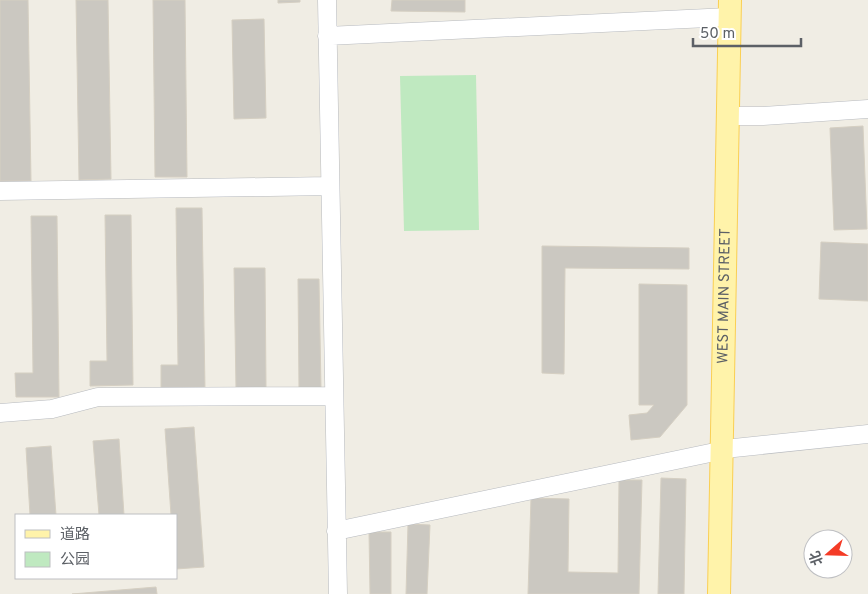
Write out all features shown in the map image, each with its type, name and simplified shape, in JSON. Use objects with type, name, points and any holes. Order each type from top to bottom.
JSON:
[{"type":"main road","name":"WEST MAIN STREET","points":[[719,594],[728,449],[734,5]]},
{"type":"main road","name":"WEST MAIN STREET","points":[[728,449],[732,594]]},
{"type":"street","points":[[327,0],[338,594]]},
{"type":"street","points":[[327,36],[734,5]]},
{"type":"street","points":[[734,116],[763,116],[868,109]]},
{"type":"street","points":[[0,191],[330,186]]},
{"type":"street","points":[[0,413],[52,409],[98,397],[334,396]]},
{"type":"street","points":[[336,531],[728,449],[868,434]]},
{"type":"green space","points":[[476,75],[479,230],[404,231],[400,76]]},
{"type":"building","points":[[0,0],[28,0],[31,181],[0,181]]},
{"type":"building","points":[[76,0],[108,0],[111,179],[79,180]]},
{"type":"building","points":[[153,0],[185,0],[187,177],[155,177]]},
{"type":"building","points":[[278,0],[300,0],[300,2],[278,3]]},
{"type":"building","points":[[392,0],[465,0],[465,12],[391,11]]},
{"type":"building","points":[[264,19],[266,118],[234,119],[232,20]]},
{"type":"building","points":[[863,126],[867,229],[834,230],[830,128]]},
{"type":"building","points":[[176,208],[202,208],[205,389],[161,389],[161,365],[178,365]]},
{"type":"building","points":[[105,215],[131,215],[133,385],[90,386],[90,361],[107,361]]},
{"type":"building","points":[[31,216],[57,216],[59,397],[16,397],[15,373],[33,373]]},
{"type":"building","points":[[821,242],[868,244],[868,301],[819,299]]},
{"type":"building","points":[[542,246],[689,248],[689,269],[565,268],[564,374],[542,373]]},
{"type":"building","points":[[234,268],[265,268],[266,388],[236,388]]},
{"type":"building","points":[[298,279],[319,279],[321,389],[299,389]]},
{"type":"building","points":[[639,284],[687,285],[687,405],[660,437],[631,440],[629,415],[647,413],[654,405],[639,405]]},
{"type":"building","points":[[194,427],[204,567],[178,569],[178,514],[171,514],[165,429]]},
{"type":"building","points":[[119,439],[124,514],[99,514],[93,441]]},
{"type":"building","points":[[51,446],[56,514],[30,514],[26,448]]},
{"type":"building","points":[[661,478],[686,479],[684,594],[658,594]]},
{"type":"building","points":[[619,480],[642,480],[639,594],[528,594],[531,498],[569,499],[568,572],[618,573]]},
{"type":"building","points":[[408,524],[430,525],[427,594],[406,594]]},
{"type":"building","points":[[369,532],[391,532],[391,594],[370,594]]},
{"type":"building","points":[[156,587],[157,594],[72,594]]}]
